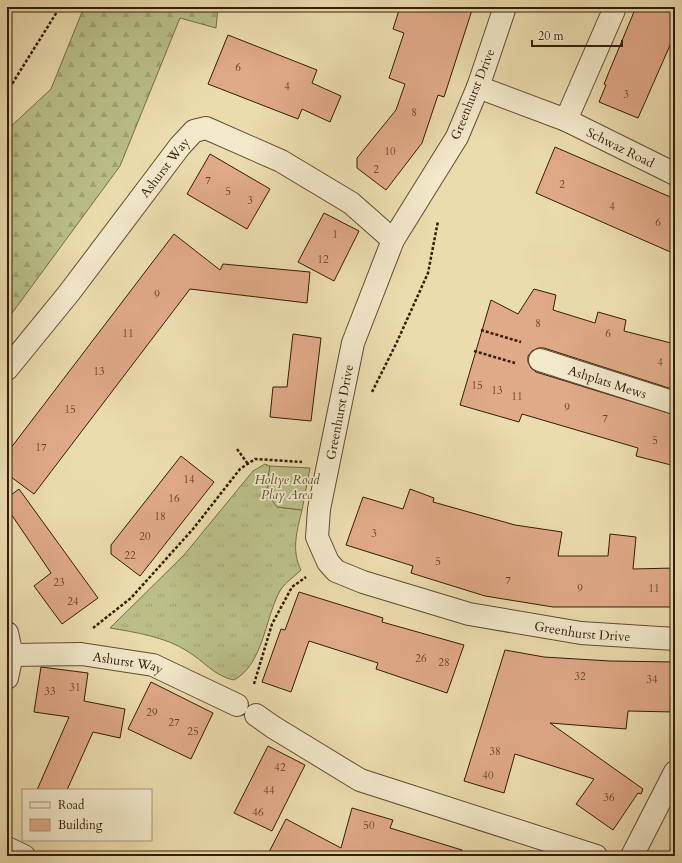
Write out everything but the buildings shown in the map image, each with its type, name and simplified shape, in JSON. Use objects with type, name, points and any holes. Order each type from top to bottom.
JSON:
[{"type":"street","name":"Greenhurst Drive","points":[[505,7],[478,87],[456,137],[393,240],[353,343],[320,509],[317,537],[328,562],[336,571],[363,582],[469,614],[581,633],[675,639]]},
{"type":"street","points":[[566,120],[614,10]]},
{"type":"street","name":"Schwaz Road","points":[[478,87],[566,120],[675,174]]},
{"type":"street","name":"Ashurst Way","points":[[7,369],[69,293],[180,146],[194,131],[206,128],[281,161],[351,203],[393,240]]},
{"type":"street","name":"Ashplats Mews","points":[[540,360],[675,403]]},
{"type":"street","points":[[7,633],[12,655],[7,678]]},
{"type":"street","name":"Ashurst Way","points":[[12,655],[82,654],[153,665],[237,705]]},
{"type":"street","points":[[256,715],[360,780],[596,856]]},
{"type":"street","points":[[632,856],[675,772]]},
{"type":"street","points":[[7,848],[24,856]]},
{"type":"path","points":[[7,92],[60,7]]},
{"type":"path","points":[[370,394],[375,389],[428,273],[438,220]]},
{"type":"path","points":[[474,351],[536,370],[540,360],[541,348],[481,330]]},
{"type":"path","points":[[237,449],[248,464]]},
{"type":"path","points":[[89,632],[130,598],[193,529],[240,469],[255,458],[329,464]]},
{"type":"path","points":[[253,680],[272,624],[292,587],[328,562]]},
{"type":"green space","points":[[84,7],[218,7],[216,28],[180,18],[120,166],[7,320],[7,130],[51,89]]},
{"type":"green space","points":[[265,464],[270,466],[267,490],[277,507],[302,510],[296,540],[296,555],[301,570],[281,589],[271,612],[258,651],[252,663],[244,673],[234,680],[227,678],[215,672],[179,646],[150,636],[110,628],[184,555],[253,471]]},
{"type":"green space","name":"Holtye Road Play Area","points":[[270,466],[310,468],[302,510],[277,507],[273,502],[268,488]]}]
